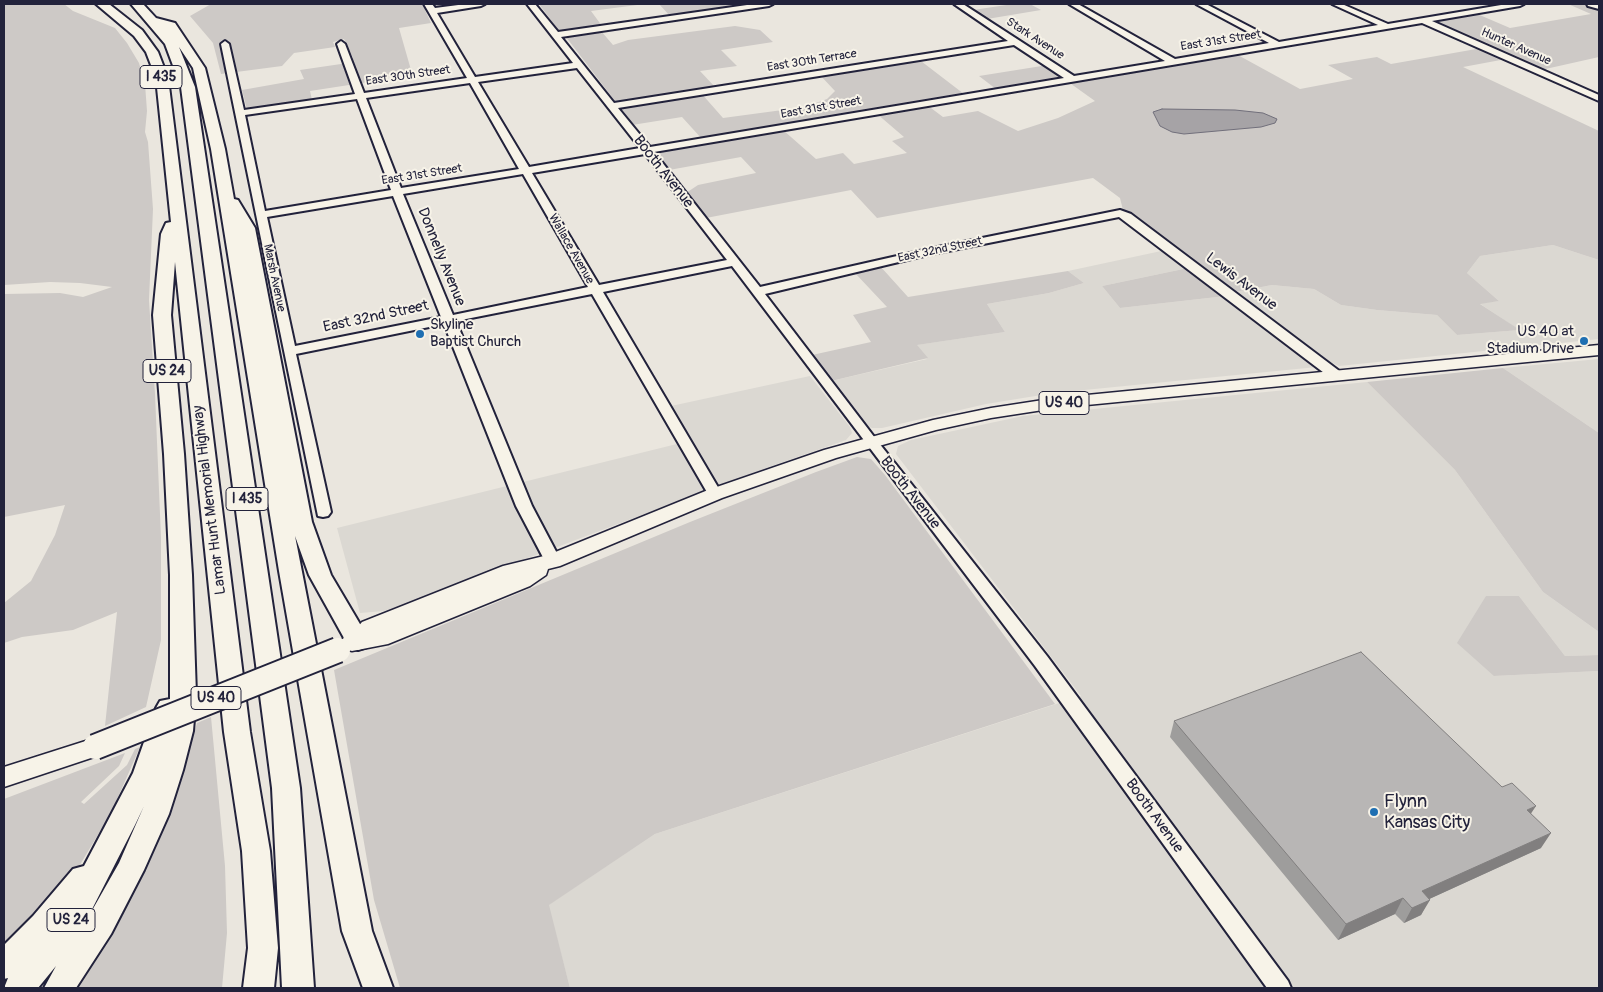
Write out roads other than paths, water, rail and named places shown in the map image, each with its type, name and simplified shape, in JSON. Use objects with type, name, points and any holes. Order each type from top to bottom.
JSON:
[{"type":"highway","name":"Lamar Hunt Memorial Highway","points":[[102,4],[138,33],[152,52],[162,78],[237,732],[256,851],[263,948],[260,988]]},
{"type":"highway","name":"I 435","points":[[137,4],[170,43],[182,68],[189,96],[228,363],[286,788],[298,988]]},
{"type":"highway","points":[[152,21],[171,26],[199,68],[218,149],[290,571],[355,921],[378,988]]},
{"type":"highway","points":[[226,196],[236,205],[247,228],[301,522],[320,575],[358,641]]},
{"type":"highway","name":"US 24","points":[[19,988],[72,918],[146,773],[171,701],[183,620],[174,454],[162,314],[169,234],[177,215]]},
{"type":"highway","points":[[59,988],[100,925],[130,870],[155,814],[170,770],[180,731],[183,695],[183,620]]},
{"type":"highway","points":[[4,965],[44,926],[110,845]]},
{"type":"main road","name":"US 40","points":[[4,778],[95,747],[338,650],[358,641],[369,627],[510,571],[553,562],[775,471],[870,441],[992,413],[1056,403],[1599,350]]},
{"type":"street","points":[[430,7],[481,4]]},
{"type":"street","name":"Booth Avenue","points":[[531,4],[1041,661],[1280,988]]},
{"type":"street","points":[[556,35],[769,4]]},
{"type":"street","name":"Stark Avenue","points":[[958,4],[1072,79]]},
{"type":"street","points":[[1073,4],[1174,62]]},
{"type":"street","points":[[1200,4],[1279,44]]},
{"type":"street","points":[[1336,4],[1386,26]]},
{"type":"street","name":"East 31st Street","points":[[261,215],[1520,4]]},
{"type":"street","points":[[1591,4],[1599,7]]},
{"type":"street","name":"Wallace Avenue","points":[[430,7],[715,494]]},
{"type":"street","name":"Hunter Avenue","points":[[1422,20],[1599,98]]},
{"type":"street","name":"East 30th Terrace","points":[[611,106],[1016,42]]},
{"type":"street","name":"Marsh Avenue","points":[[225,44],[324,512]]},
{"type":"street","name":"Donnelly Avenue","points":[[341,44],[397,192],[524,506],[553,562]]},
{"type":"street","name":"East 30th Street","points":[[240,113],[579,65]]},
{"type":"street","points":[[1583,90],[1599,87]]},
{"type":"street","name":"East 32nd Street","points":[[756,292],[937,250],[1114,213],[1125,215]]},
{"type":"street","name":"Lewis Avenue","points":[[1125,215],[1337,376]]},
{"type":"street","name":"East 32nd Street","points":[[290,351],[733,262]]},
{"type":"place","name":"Skyline Baptist Church","points":[[420,334]]},
{"type":"place","name":"US 40 at Stadium Drive","points":[[1584,341]]},
{"type":"place","name":"Flynn Kansas City","points":[[1374,812]]}]
